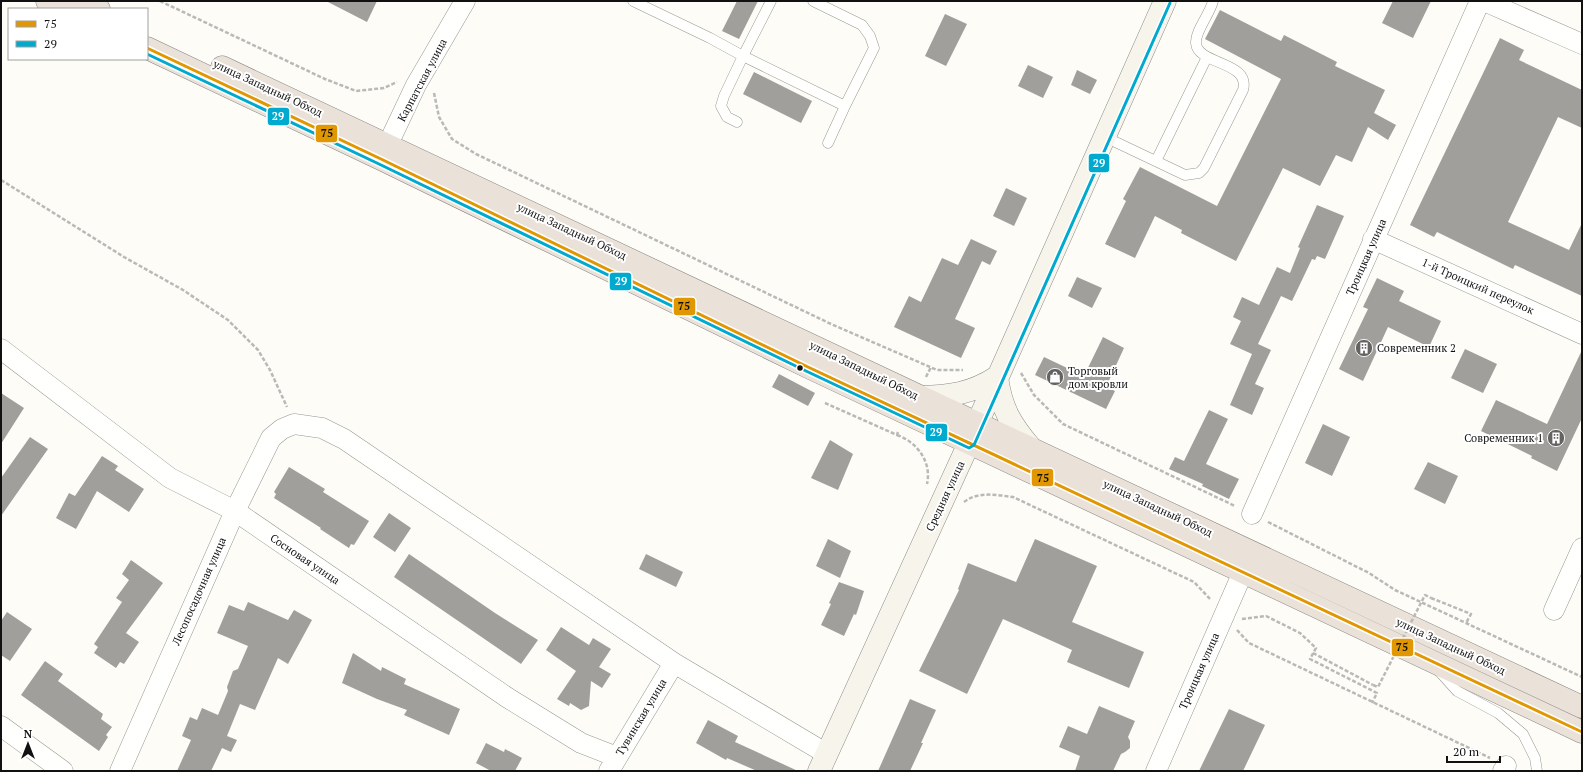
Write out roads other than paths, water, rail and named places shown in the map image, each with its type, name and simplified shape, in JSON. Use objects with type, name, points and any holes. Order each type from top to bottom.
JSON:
[{"type":"highway","points":[[47,1],[62,8]]},
{"type":"highway","points":[[83,1],[98,8]]},
{"type":"highway","name":"улица Западный Обход","points":[[148,33],[808,367],[973,434],[1243,572],[1582,732]]},
{"type":"highway","name":"улица Западный Обход","points":[[148,48],[385,152],[920,397],[973,434],[1031,448],[1582,708]]},
{"type":"street","name":"Карпатская улица","points":[[385,152],[416,85],[465,1]]},
{"type":"street","name":"Средняя улица","points":[[823,762],[973,434],[997,377],[1166,1]]},
{"type":"street","name":"Троицкая улица","points":[[1252,514],[1480,1]]},
{"type":"street","points":[[1484,1],[1582,44]]},
{"type":"street","name":"1-й Троицкий переулок","points":[[1374,239],[1582,334]]},
{"type":"street","name":"Сосновая улица","points":[[1,349],[170,478],[234,511],[508,698],[613,764]]},
{"type":"street","points":[[920,397],[961,394],[980,388],[997,377],[998,389],[1005,412],[1014,428],[1031,448]]},
{"type":"street","name":"Лесопосадочная улица","points":[[120,771],[234,511],[271,438],[282,428],[294,424],[322,428],[344,439],[674,663]]},
{"type":"street","points":[[1554,610],[1582,548]]},
{"type":"street","name":"Троицкая улица","points":[[1156,771],[1228,616],[1243,572]]},
{"type":"street","points":[[674,663],[823,762]]},
{"type":"street","name":"Тувинская улица","points":[[613,764],[674,663]]},
{"type":"street","points":[[1,726],[63,771]]},
{"type":"lane","points":[[633,1],[845,106]]},
{"type":"lane","points":[[737,122],[728,117],[721,106],[724,96],[743,56],[771,1]]},
{"type":"lane","points":[[813,1],[862,25],[870,36],[874,48],[828,143]]},
{"type":"lane","points":[[1105,137],[1185,175],[1199,173],[1204,168],[1240,97],[1245,83],[1243,77],[1238,72],[1198,50],[1196,38],[1211,9],[1213,1]]},
{"type":"lane","points":[[1156,161],[1207,56]]},
{"type":"lane","points":[[1426,658],[1457,691],[1498,713],[1523,734],[1535,758],[1537,771]]},
{"type":"place","name":"Современник 2","points":[[1364,348]]},
{"type":"place","name":"Торговый дом кровли","points":[[1055,377]]},
{"type":"place","name":"Современник 1","points":[[1556,438]]}]
